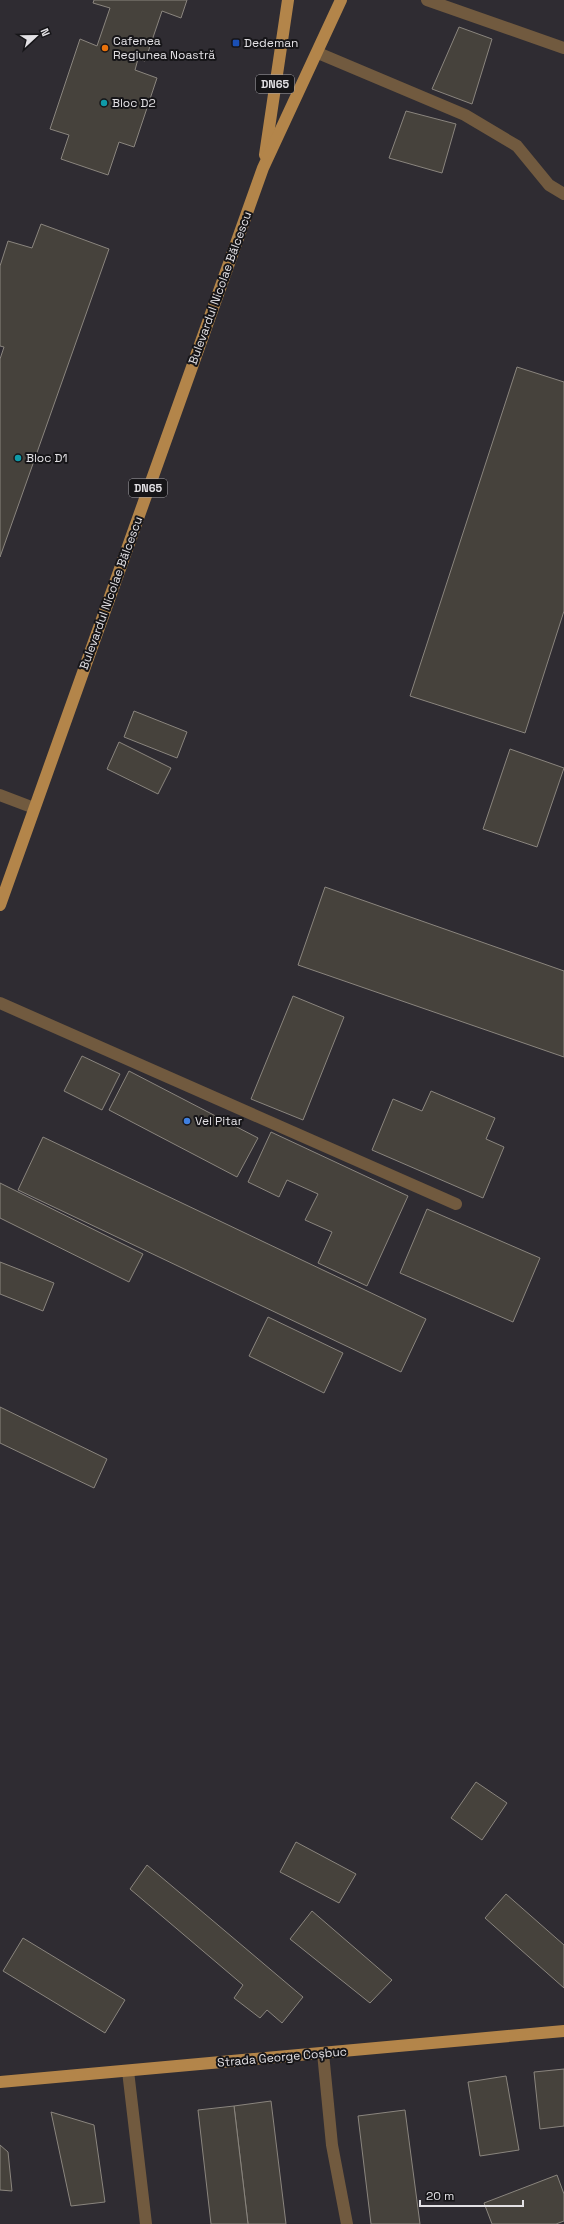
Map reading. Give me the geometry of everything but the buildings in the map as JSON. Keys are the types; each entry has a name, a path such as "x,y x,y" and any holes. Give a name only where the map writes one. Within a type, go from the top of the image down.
{"main road":[{"name":"Bulevardul Nicolae Bălcescu","path":"263,168 288,0"},
{"name":"Bulevardul Nicolae Bălcescu","path":"0,905 263,168 318,53 341,0"},
{"name":"Strada George Coșbuc","path":"0,2082 564,2031"}],"street":[{"path":"426,0 564,48"},
{"path":"318,53 466,115 517,146 549,184 564,194"},
{"path":"0,795 34,808"},
{"path":"0,1003 456,1204"},
{"path":"323,2052 332,2144 348,2224"},
{"path":"128,2071 146,2224"}],"place":[{"name":"Dedeman","path":"236,43"},
{"name":"Cafenea Regiunea Noastră","path":"105,48"},
{"name":"Bloc D2","path":"104,103"},
{"name":"Bloc D1","path":"18,458"},
{"name":"Vel Pitar","path":"187,1121"}]}
